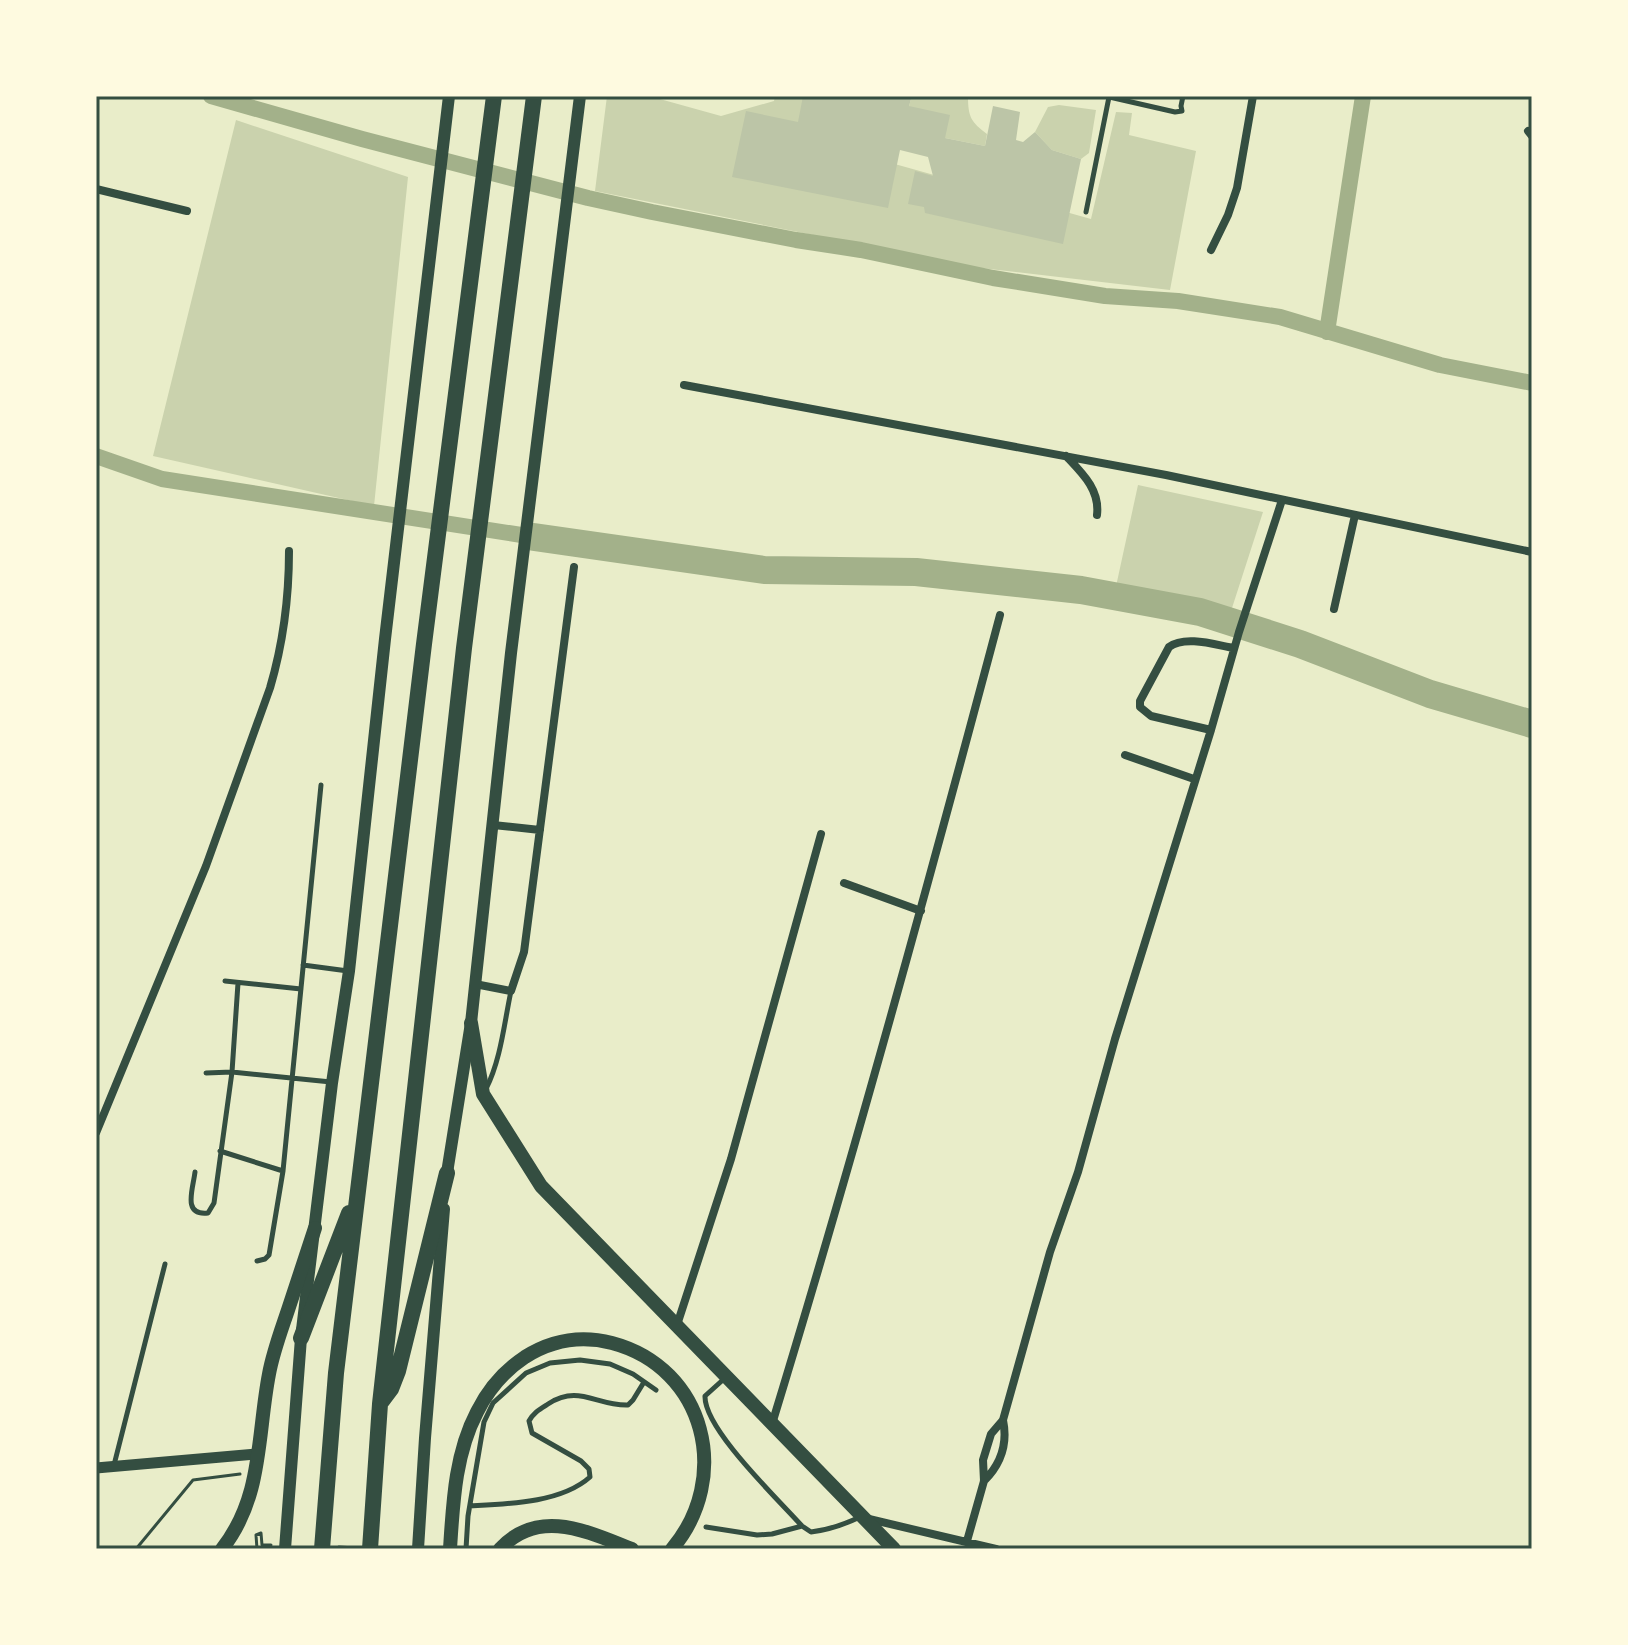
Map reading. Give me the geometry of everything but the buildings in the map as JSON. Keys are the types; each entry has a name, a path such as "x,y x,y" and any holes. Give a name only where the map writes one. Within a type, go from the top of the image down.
{"highway":[{"path":"322,1549 336,1373 494,96"},
{"path":"370,1549 380,1404 464,648 534,96"},
{"path":"380,1404 391,1389 398,1371 447,1173"},
{"path":"301,1338 358,1189"}],"main road":[{"path":"285,1549 301,1338 349,971 449,96"},
{"path":"418,1549 447,1173 471,1023 511,653 580,96"},
{"path":"471,1023 483,1094 541,1186 894,1549"},
{"path":"222,1549 237,1530 246,1511 256,1473 274,1352 315,1228"},
{"path":"450,1549 456,1479 476,1413 487,1393 504,1374 536,1351 554,1343 587,1338 629,1349 656,1364 681,1390 698,1421 704,1450 702,1486 690,1522 672,1549"},
{"path":"500,1549 526,1530 548,1526 575,1528 632,1549"}],"street":[{"path":"1211,250 1237,188 1253,96"},
{"path":"96,189 187,211"},
{"path":"684,385 1066,455 1532,552"},
{"path":"1066,455 1095,493 1097,515"},
{"path":"967,1541 984,1481 983,1460 991,1434 1003,1420 1050,1252 1078,1172 1115,1039 1282,500"},
{"path":"1334,609 1355,515"},
{"path":"96,1133 206,866 270,688 286,609 289,551"},
{"path":"475,984 511,991 524,952 574,567"},
{"path":"772,1425 813,1293 921,911 1000,615"},
{"path":"1211,730 1151,716 1140,707 1140,701 1174,643 1195,642 1234,648"},
{"path":"1125,755 1194,779"},
{"path":"493,825 540,830"},
{"path":"676,1326 731,1159 821,834"},
{"path":"844,883 921,911"},
{"path":"984,1481 998,1465 1002,1453 1006,1434 1003,1420"},
{"path":"96,1468 257,1454"},
{"path":"861,1517 996,1549"}],"lane":[{"path":"1086,212 1107,96 1175,112 1182,111 1183,96"},
{"path":"257,1261 269,1255 283,1171 321,785"},
{"path":"303,965 349,971"},
{"path":"225,981 301,989"},
{"path":"195,1172 191,1206 195,1211 208,1213 214,1203 232,1072 238,983"},
{"path":"483,1094 500,1047 511,991"},
{"path":"206,1073 232,1072 332,1083"},
{"path":"220,1151 283,1171"},
{"path":"114,1467 165,1264"},
{"path":"466,1549 484,1422 493,1403 526,1373 550,1363 580,1360 610,1364 656,1390"},
{"path":"726,1377 705,1396 709,1415 731,1447 802,1526 811,1532 824,1531 861,1517"},
{"path":"470,1506 545,1497 582,1484 590,1477 589,1469 581,1461 532,1433 529,1421 533,1413 560,1396 571,1395 628,1405 644,1382"},
{"path":"706,1527 757,1535 802,1526"}],"path":[{"path":"136,1549 193,1480 248,1473"},
{"path":"257,1549 256,1535 261,1533 262,1545"}],"green space":[{"path":"607,96 649,96 721,116 774,101 775,96 817,96 809,140 1091,219 1116,112 1132,113 1129,135 1196,151 1170,290 972,267 595,191"},
{"path":"912,96 968,96 972,118 987,134 985,146 945,138 909,106"},
{"path":"1059,105 1096,110 1089,153 1081,159 1052,150 1035,132 1048,107"},
{"path":"236,120 408,177 374,506 153,456"},
{"path":"1138,485 1263,512 1232,608 1159,594 1115,591"}],"waterway":[{"path":"211,96 362,139 652,212 861,250 993,278 1105,296 1178,301 1280,317 1440,365 1532,383"},
{"path":"1327,332 1363,96"},
{"path":"96,456 162,479 534,537"},
{"path":"534,537 764,570 916,572 1081,590 1200,612 1300,644 1430,694 1532,724"}]}
